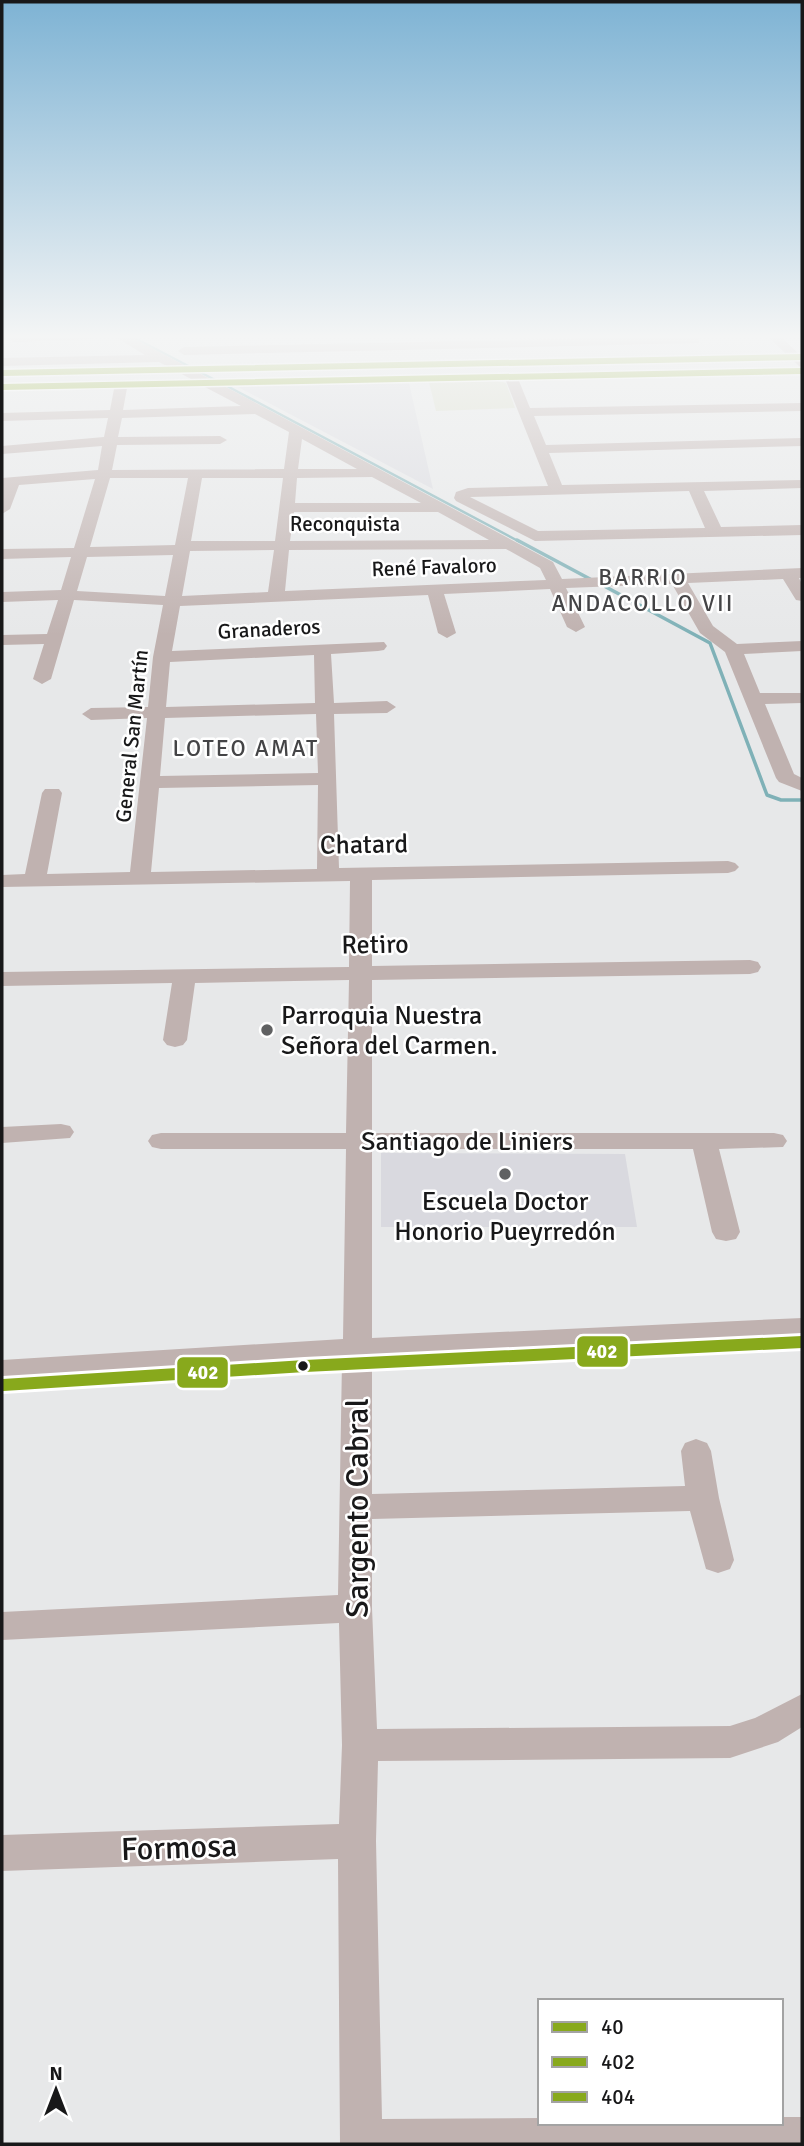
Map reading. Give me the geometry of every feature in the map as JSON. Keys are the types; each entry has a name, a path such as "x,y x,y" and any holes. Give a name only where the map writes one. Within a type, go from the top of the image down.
{"street":[{"path":"42,679 104,474 112,435"},
{"path":"276,597 295,435"},
{"path":"307,435 547,565 576,627"},
{"path":"534,435 556,490"},
{"path":"2,450 111,441 220,440"},
{"path":"540,449 802,442"},
{"name":"General San Martín","path":"140,877 162,657 196,473"},
{"path":"2,509 7,481 104,474 376,473"},
{"path":"802,484 468,492 460,498 535,536 802,530"},
{"path":"695,487 715,532"},
{"path":"287,507 439,508"},
{"name":"Reconquista","path":"2,554 282,545 508,544"},
{"path":"795,573 802,596"},
{"name":"René Favaloro","path":"2,597 68,595 173,601 795,573"},
{"path":"678,579 706,629 733,649 786,778 802,785"},
{"path":"435,590 447,633"},
{"path":"2,640 54,639"},
{"name":"Granaderos","path":"162,657 378,646"},
{"path":"733,649 802,646"},
{"path":"322,649 328,779 328,873"},
{"path":"754,699 802,698"},
{"path":"91,714 387,707"},
{"path":"150,782 328,779"},
{"path":"35,879 52,793"},
{"name":"Chatard","path":"2,881 728,867"},
{"name":"Sargento Cabral","path":"361,872 355,1608 359,1745 357,1841 361,2142"},
{"name":"Retiro","path":"2,979 750,967"},
{"path":"175,1040 185,975"},
{"path":"2,1135 61,1132"},
{"name":"Santiago de Liniers","path":"161,1141 774,1141"},
{"path":"704,1141 726,1232"},
{"path":"2,1371 359,1349 802,1328"},
{"path":"696,1451 703,1498 718,1560"},
{"path":"356,1507 703,1498"},
{"path":"2,1626 355,1608"},
{"path":"359,1745 730,1742 765,1731 802,1709"},
{"name":"Formosa","path":"2,1853 357,1841"},
{"path":"361,2142 802,2138"}],"shaded area":[{"path":"330,435 421,435 433,489"},
{"name":"Escuela Doctor Honorio Pueyrredón","path":"381,1153 625,1154 637,1227 381,1227"}],"waterway":[{"path":"319,435 520,542"},
{"path":"517,540 590,579"},
{"path":"606,587 710,643 767,795 781,800 802,800"}],"transit line":[{"name":"402","path":"3,1385 305,1366 802,1342"}],"place":[{"name":"Parroquia Nuestra Señora del Carmen.","path":"267,1030"},
{"name":"Escuela Doctor Honorio Pueyrredón","path":"505,1174"}],"district":[{"name":"BARRIO ANDACOLLO VII","path":"643,590"},
{"name":"LOTEO AMAT","path":"246,748"}]}
